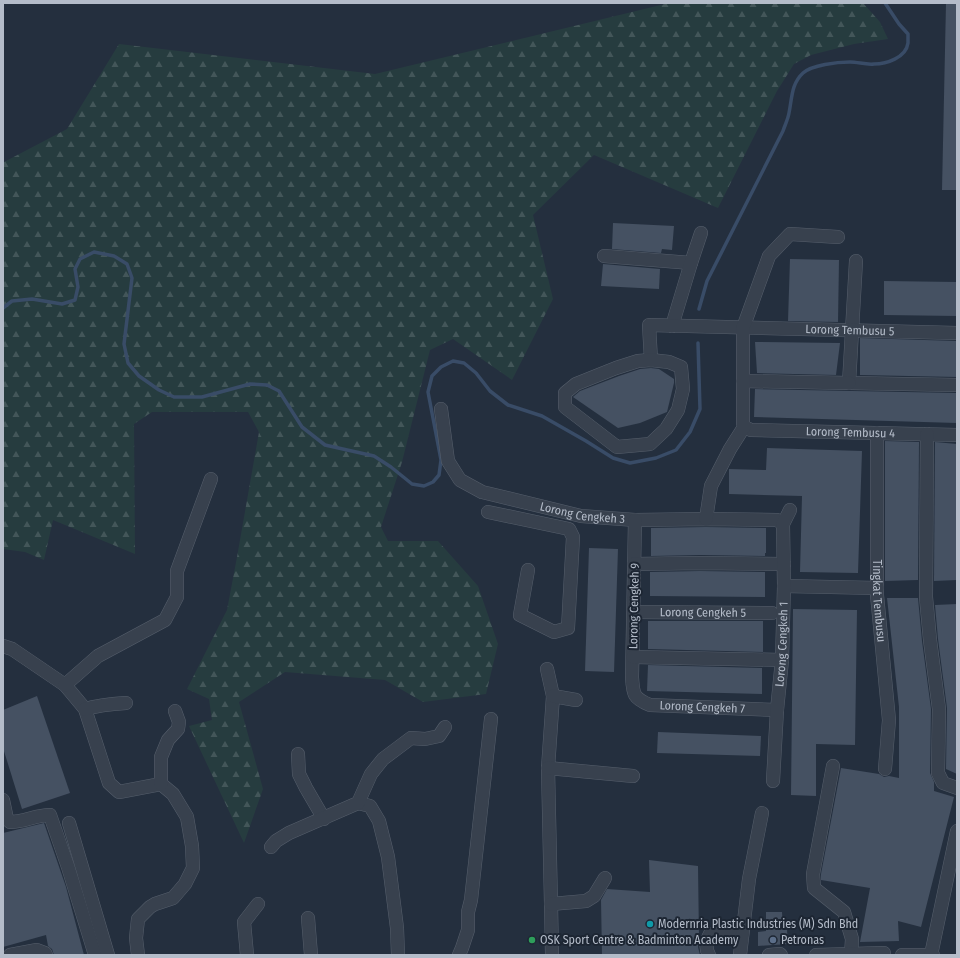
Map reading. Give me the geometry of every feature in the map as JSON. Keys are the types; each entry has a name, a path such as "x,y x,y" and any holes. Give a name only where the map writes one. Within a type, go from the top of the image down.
{"street":[{"path":"672,326 701,233"},
{"path":"706,519 711,486 730,449 744,427 743,328 769,256 790,234 838,237"},
{"path":"604,256 691,263"},
{"path":"849,383 856,261"},
{"name":"Lorong Tembusu 5","path":"651,360 649,325 957,333"},
{"path":"651,360 669,362 680,367 683,389 678,410 666,429 650,444 617,447 564,407 564,394 576,384 616,368 651,360"},
{"path":"743,380 957,385"},
{"name":"Lorong Cengkeh 3","path":"441,409 448,461 460,480 482,492 581,516 635,520 777,520 783,524"},
{"name":"Lorong Tembusu 4","path":"744,427 751,430 957,435"},
{"name":"Tingkat Tembusu","path":"877,433 877,588 889,720 885,769"},
{"path":"927,434 926,597 939,709 938,773 943,783 957,788"},
{"path":"65,685 98,656 165,620 177,597 177,571 211,479"},
{"path":"535,523 539,506"},
{"name":"Lorong Cengkeh 1","path":"773,781 777,710 782,660 784,586 783,524 790,510"},
{"path":"488,512 569,529 574,537 568,628 554,632 520,615 528,570"},
{"name":"Lorong Cengkeh 9","path":"633,692 635,520"},
{"path":"634,564 784,564"},
{"path":"784,586 877,588"},
{"name":"Lorong Cengkeh 5","path":"634,612 772,612"},
{"path":"3,646 12,649 65,685 85,709 109,783 119,792 161,784"},
{"path":"633,657 782,660"},
{"path":"548,669 553,696 548,768 552,955"},
{"name":"Lorong Cengkeh 7","path":"633,692 638,699 650,705 777,710"},
{"path":"553,696 576,700"},
{"path":"85,709 94,706 126,703"},
{"path":"161,784 161,757 168,740 178,729 179,722 175,711"},
{"path":"459,955 468,930 468,912 471,900 491,719"},
{"path":"358,803 371,774 383,759 411,738 425,740 439,736 445,727"},
{"path":"298,754 300,774 306,788 324,818"},
{"path":"833,766 813,874 814,888 844,912 852,939 851,954"},
{"path":"548,768 633,776"},
{"path":"138,955 136,938 138,919 155,904 173,898 186,884 192,868 192,846 187,818 173,794 161,784"},
{"path":"3,800 7,819 10,822 16,822 43,815 50,815 68,867 95,955"},
{"path":"271,847 276,841 289,833 358,803 370,806 380,821 388,857 397,928 398,955"},
{"path":"740,955 749,879 762,813"},
{"path":"69,823 108,955"},
{"path":"902,955 932,955 957,831"},
{"path":"552,904 586,901 594,896 605,878"},
{"path":"247,955 244,922 258,904"},
{"path":"308,918 312,955"},
{"path":"709,955 707,952 706,941 710,934 728,933 742,935"},
{"path":"10,955 37,950 45,953 46,955"},
{"path":"816,955 884,953"},
{"path":"769,955 781,955"}],"green space":[{"path":"669,3 863,3 880,22 888,39 854,44 811,55 794,64 777,91 718,208 594,155 533,215 553,299 512,380 453,339 430,350 402,462 381,527 388,541 438,541 478,586 498,644 486,694 423,702 385,680 285,672 239,702 263,789 244,843 189,726 212,720 209,699 187,689 227,610 259,432 248,412 152,412 134,424 135,554 53,520 44,560 25,552 3,549 3,160 4,162 67,129 119,44 375,74"}],"building":[{"path":"946,3 957,3 957,190 942,190"},
{"path":"613,223 674,226 672,250 662,249 661,253 612,249"},
{"path":"790,259 839,260 838,322 788,321"},
{"path":"603,264 660,269 659,289 601,286"},
{"path":"884,281 957,282 957,316 884,315"},
{"path":"860,338 957,341 957,377 860,375"},
{"path":"755,342 840,343 836,375 757,373"},
{"path":"640,369 659,369 674,379 674,383 667,412 640,423 618,428 573,397 580,391 619,376"},
{"path":"755,389 957,393 957,423 754,417"},
{"path":"885,441 919,442 918,580 885,581"},
{"path":"935,442 957,444 957,580 934,581"},
{"path":"767,448 862,451 858,573 800,572 802,496 729,494 729,469 766,470"},
{"path":"651,528 766,528 765,556 651,556"},
{"path":"589,548 618,549 614,672 585,671"},
{"path":"650,572 765,572 765,597 650,596"},
{"path":"887,598 918,598 931,709 930,773 934,782 934,791 954,797 921,927 898,921 899,941 860,942 870,888 821,880 821,874 841,768 879,774 884,777 889,776 899,778 899,707"},
{"path":"957,604 957,774 946,769 947,708 935,605"},
{"path":"793,609 857,610 855,745 816,744 816,796 791,795"},
{"path":"648,621 763,621 763,652 648,649"},
{"path":"648,665 762,668 762,694 647,691"},
{"path":"37,696 70,793 22,809 3,748 3,710"},
{"path":"658,732 761,736 760,756 657,753"},
{"path":"44,823 66,887 84,955 54,955 52,949 48,946 46,935 3,947 3,833"},
{"name":"Modernria Plastic Industries (M) Sdn Bhd","path":"649,860 698,866 698,947 700,955 602,955 601,900 607,889 650,892"},
{"path":"766,912 782,912 783,930 787,930 788,944 758,946 758,932 766,931"}],"waterway":[{"path":"699,309 707,281 783,131 789,115 794,87 799,77 807,70 825,64 845,62 879,64 895,59 904,53 908,43 908,34 899,24 885,3"},
{"path":"3,308 12,301 32,299 62,304 75,300 78,287 75,269 80,259 94,252 114,256 127,264 132,278 124,344 128,363 139,376 159,390 174,397 202,397 250,384 267,385 279,391 302,427 325,445 374,456 391,467 412,484 424,486 433,482 439,475 441,460 428,392 432,376 441,367 453,361 464,363 476,373 490,391 508,405 542,416 613,458 630,463 656,458 676,450 690,432 700,409 698,343"}],"place":[{"name":"Modernria Plastic Industries (M) Sdn Bhd","path":"650,924"},
{"name":"OSK Sport Centre & Badminton Academy","path":"532,940"},
{"name":"Petronas","path":"773,940"}]}
